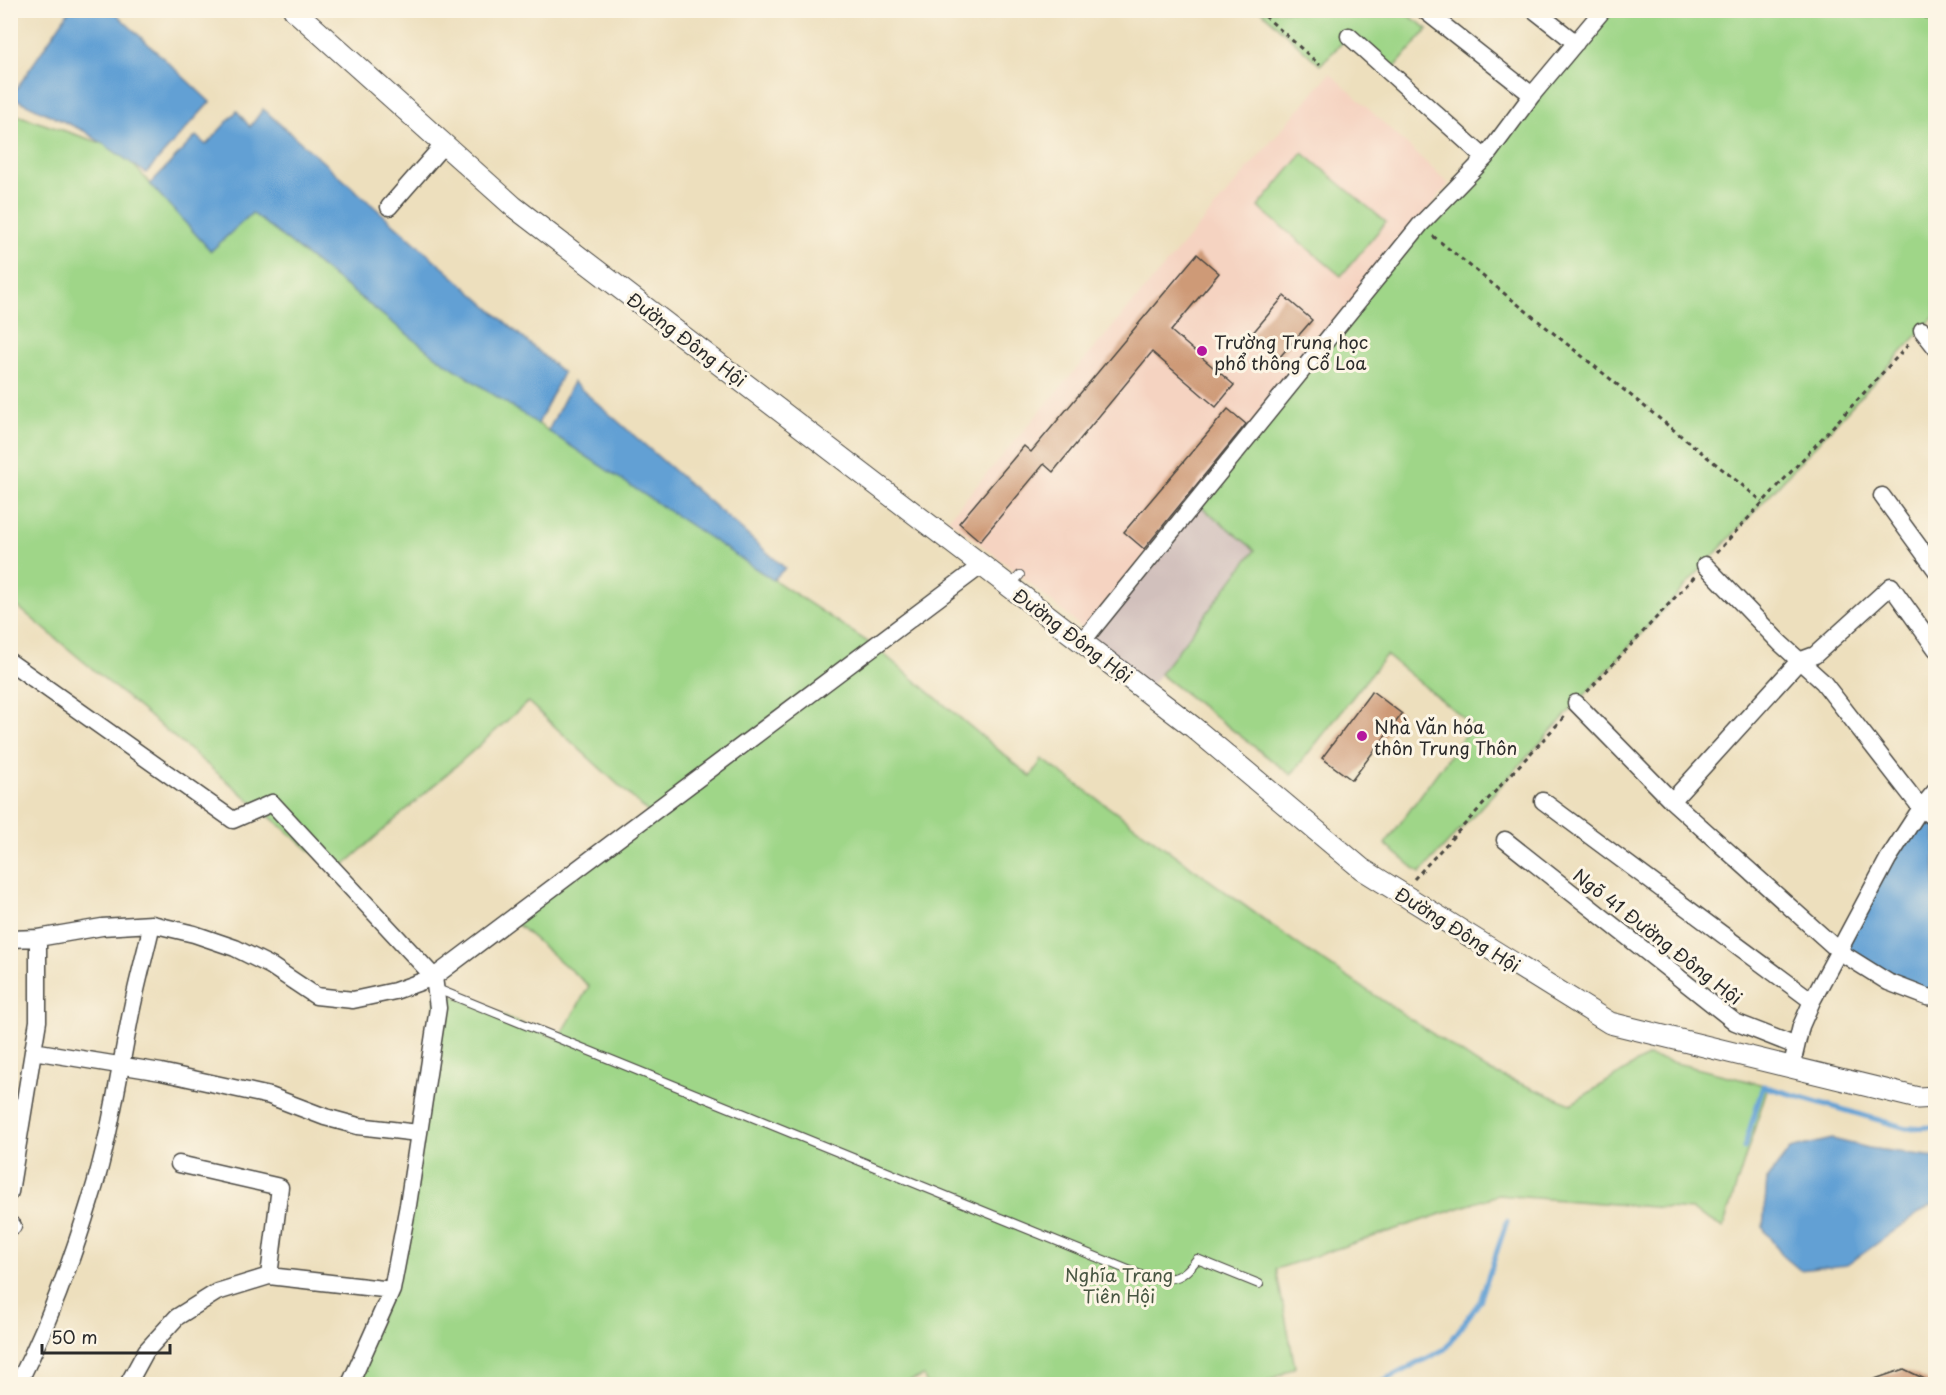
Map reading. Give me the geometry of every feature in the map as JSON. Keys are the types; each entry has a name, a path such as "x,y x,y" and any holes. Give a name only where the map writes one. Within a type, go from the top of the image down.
{"street":[{"name":"Đường Đông Hội","path":"294,10 514,207 982,565 1015,581 1082,642 1193,727 1362,869 1610,1023 1740,1056 1794,1056 1918,1098 1935,1097"},
{"path":"1424,10 1532,95"},
{"path":"1534,10 1576,43"},
{"path":"1082,642 1420,225 1485,158 1532,95 1603,10"},
{"path":"1349,36 1485,158"},
{"path":"389,207 444,144"},
{"path":"1922,330 1935,348"},
{"path":"1882,496 1935,570"},
{"path":"10,939 38,938 102,927 152,924 194,934 235,948 271,966 316,996 353,1000 435,983 982,565"},
{"path":"1705,565 1780,644 1823,682 1921,808 1935,820"},
{"path":"1672,801 1799,661 1815,655 1891,586 1935,650"},
{"path":"10,662 233,820 272,803 435,983 438,1008 408,1205 392,1290 350,1384"},
{"path":"1576,704 1672,801 1840,952 1888,981 1935,998"},
{"path":"1794,1056 1801,1026 1812,1001 1888,859 1935,790"},
{"path":"1543,801 1812,1001"},
{"name":"Ngõ 41 Đường Đông Hội","path":"1505,840 1735,1022 1794,1056"},
{"path":"18,1384 60,1287 91,1200 113,1111 152,924"},
{"path":"10,1192 38,1021 38,938"},
{"path":"33,1051 121,1064 270,1096 325,1117 358,1126 418,1133"},
{"path":"179,1164 280,1187 269,1275"},
{"path":"128,1384 146,1351 177,1317 217,1292 269,1275 392,1290"}],"lane":[{"path":"435,983 1148,1278 1170,1278 1186,1274 1197,1259 1259,1284"}],"path":[{"path":"1258,10 1320,65"},
{"path":"1916,10 1935,25"},
{"path":"1420,225 1763,502"},
{"path":"1401,894 1922,330"}],"shaded area":[{"name":"Trường Trung học phổ thông Cổ Loa","path":"1330,73 1449,184 1084,630 1020,575 948,519"},
{"path":"1195,502 1255,549 1147,691 1082,642"}],"green space":[{"path":"1916,10 1935,25 1935,316 1420,873 1385,844 1472,725 1386,655 1291,775 1160,674 1255,550 1195,502 1600,11"},
{"path":"1261,11 1402,11 1428,29 1390,73 1349,36 1320,65"},
{"name":"Nghĩa Trang Tiên Hội","path":"11,113 119,149 211,251 252,213 434,355 874,646 1031,777 1042,759 1299,945 1487,1070 1571,1104 1648,1056 1768,1086 1723,1228 1692,1210 1498,1195 1276,1269 1295,1367 1264,1384 926,1384 924,1376 899,1384 350,1384 392,1290 437,989 559,1039 589,986 511,919 650,814 528,702 336,872 11,601"},
{"path":"1303,153 1386,222 1341,276 1258,207"}],"water":[{"path":"112,10 210,102 146,173 84,131 11,97 69,11"},
{"path":"263,109 563,373 538,424 434,355 252,213 211,251 150,184 196,136 206,145 237,111 250,127"},
{"path":"573,382 785,568 773,580 548,431"},
{"path":"1921,808 1935,820 1935,998 1840,952"},
{"path":"1832,1139 1869,1148 1935,1157 1935,1205 1929,1206 1847,1265 1800,1270 1782,1255 1763,1228 1767,1179 1790,1149"}],"building":[{"path":"1197,254 1219,273 1171,331 1234,385 1216,407 1152,352 1053,472 1044,464 980,541 959,523 1024,446 1031,452"},
{"path":"1284,296 1312,320 1278,359 1251,335"},
{"path":"1228,409 1246,424 1144,549 1124,532"},
{"name":"Nhà Văn hóa thôn Trung Thôn","path":"1372,691 1402,714 1352,780 1322,758"},
{"path":"1904,1369 1935,1384 1867,1384 1866,1382"}],"waterway":[{"path":"1744,1148 1763,1086 1906,1128 1936,1127"},
{"path":"1377,1384 1445,1349 1480,1301 1507,1221"}],"place":[{"name":"Trường Trung học phổ thông Cổ Loa","path":"1202,351"},
{"name":"Nhà Văn hóa thôn Trung Thôn","path":"1362,736"}]}
